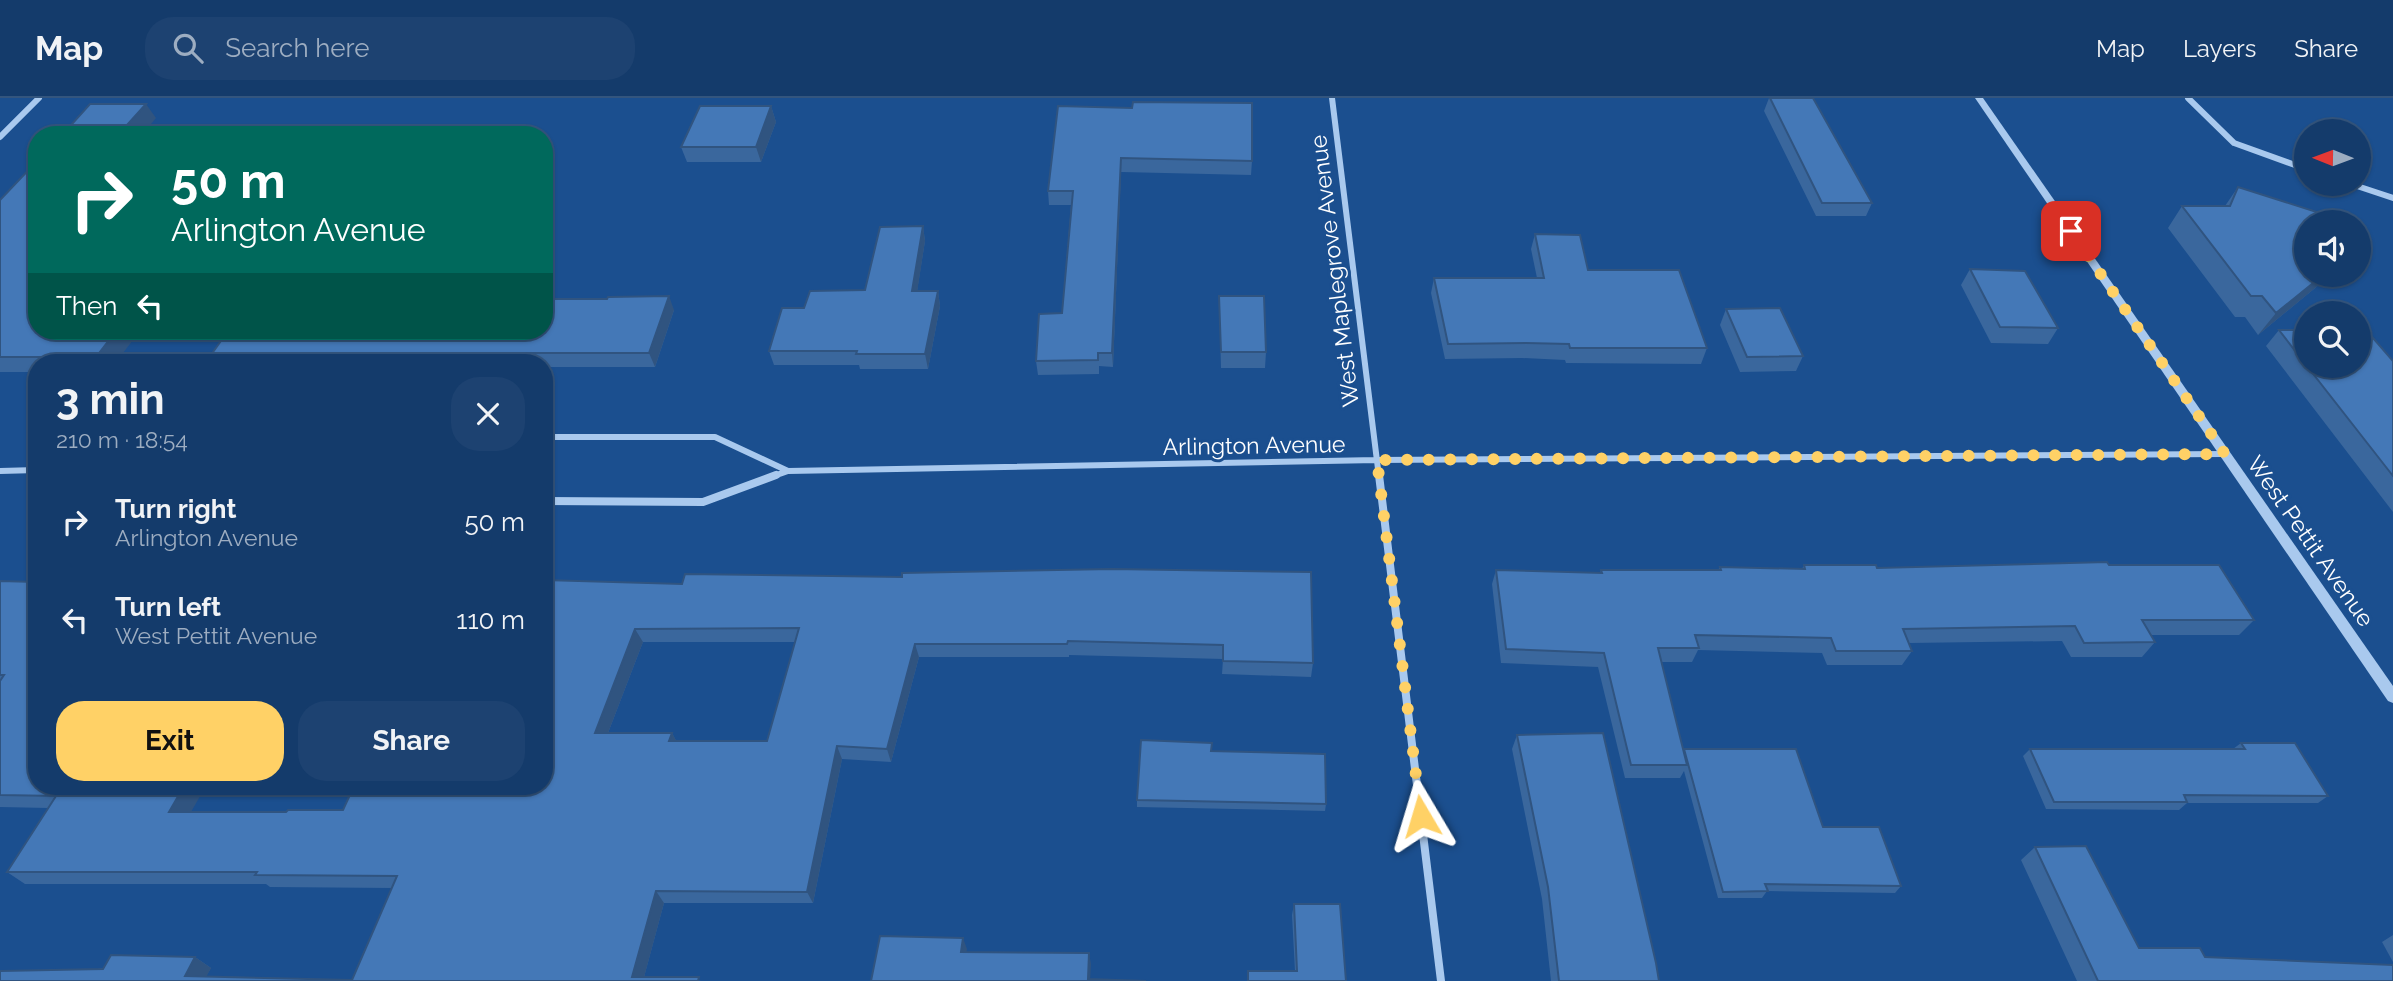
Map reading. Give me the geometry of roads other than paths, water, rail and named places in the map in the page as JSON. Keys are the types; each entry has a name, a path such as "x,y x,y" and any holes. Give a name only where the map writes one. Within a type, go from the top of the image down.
{"street":[{"path":"0,137 39,98"},
{"name":"West Maplegrove Avenue","path":"1332,98 1441,981"},
{"name":"West Pettit Avenue","path":"1979,98 2393,697"},
{"path":"2188,98 2234,143 2294,165"},
{"path":"2371,191 2393,198"},
{"name":"Arlington Avenue","path":"553,437 715,437 788,471"},
{"name":"Arlington Avenue","path":"553,501 703,502 788,471 1377,460 2225,454"},
{"path":"0,471 28,470"}]}
